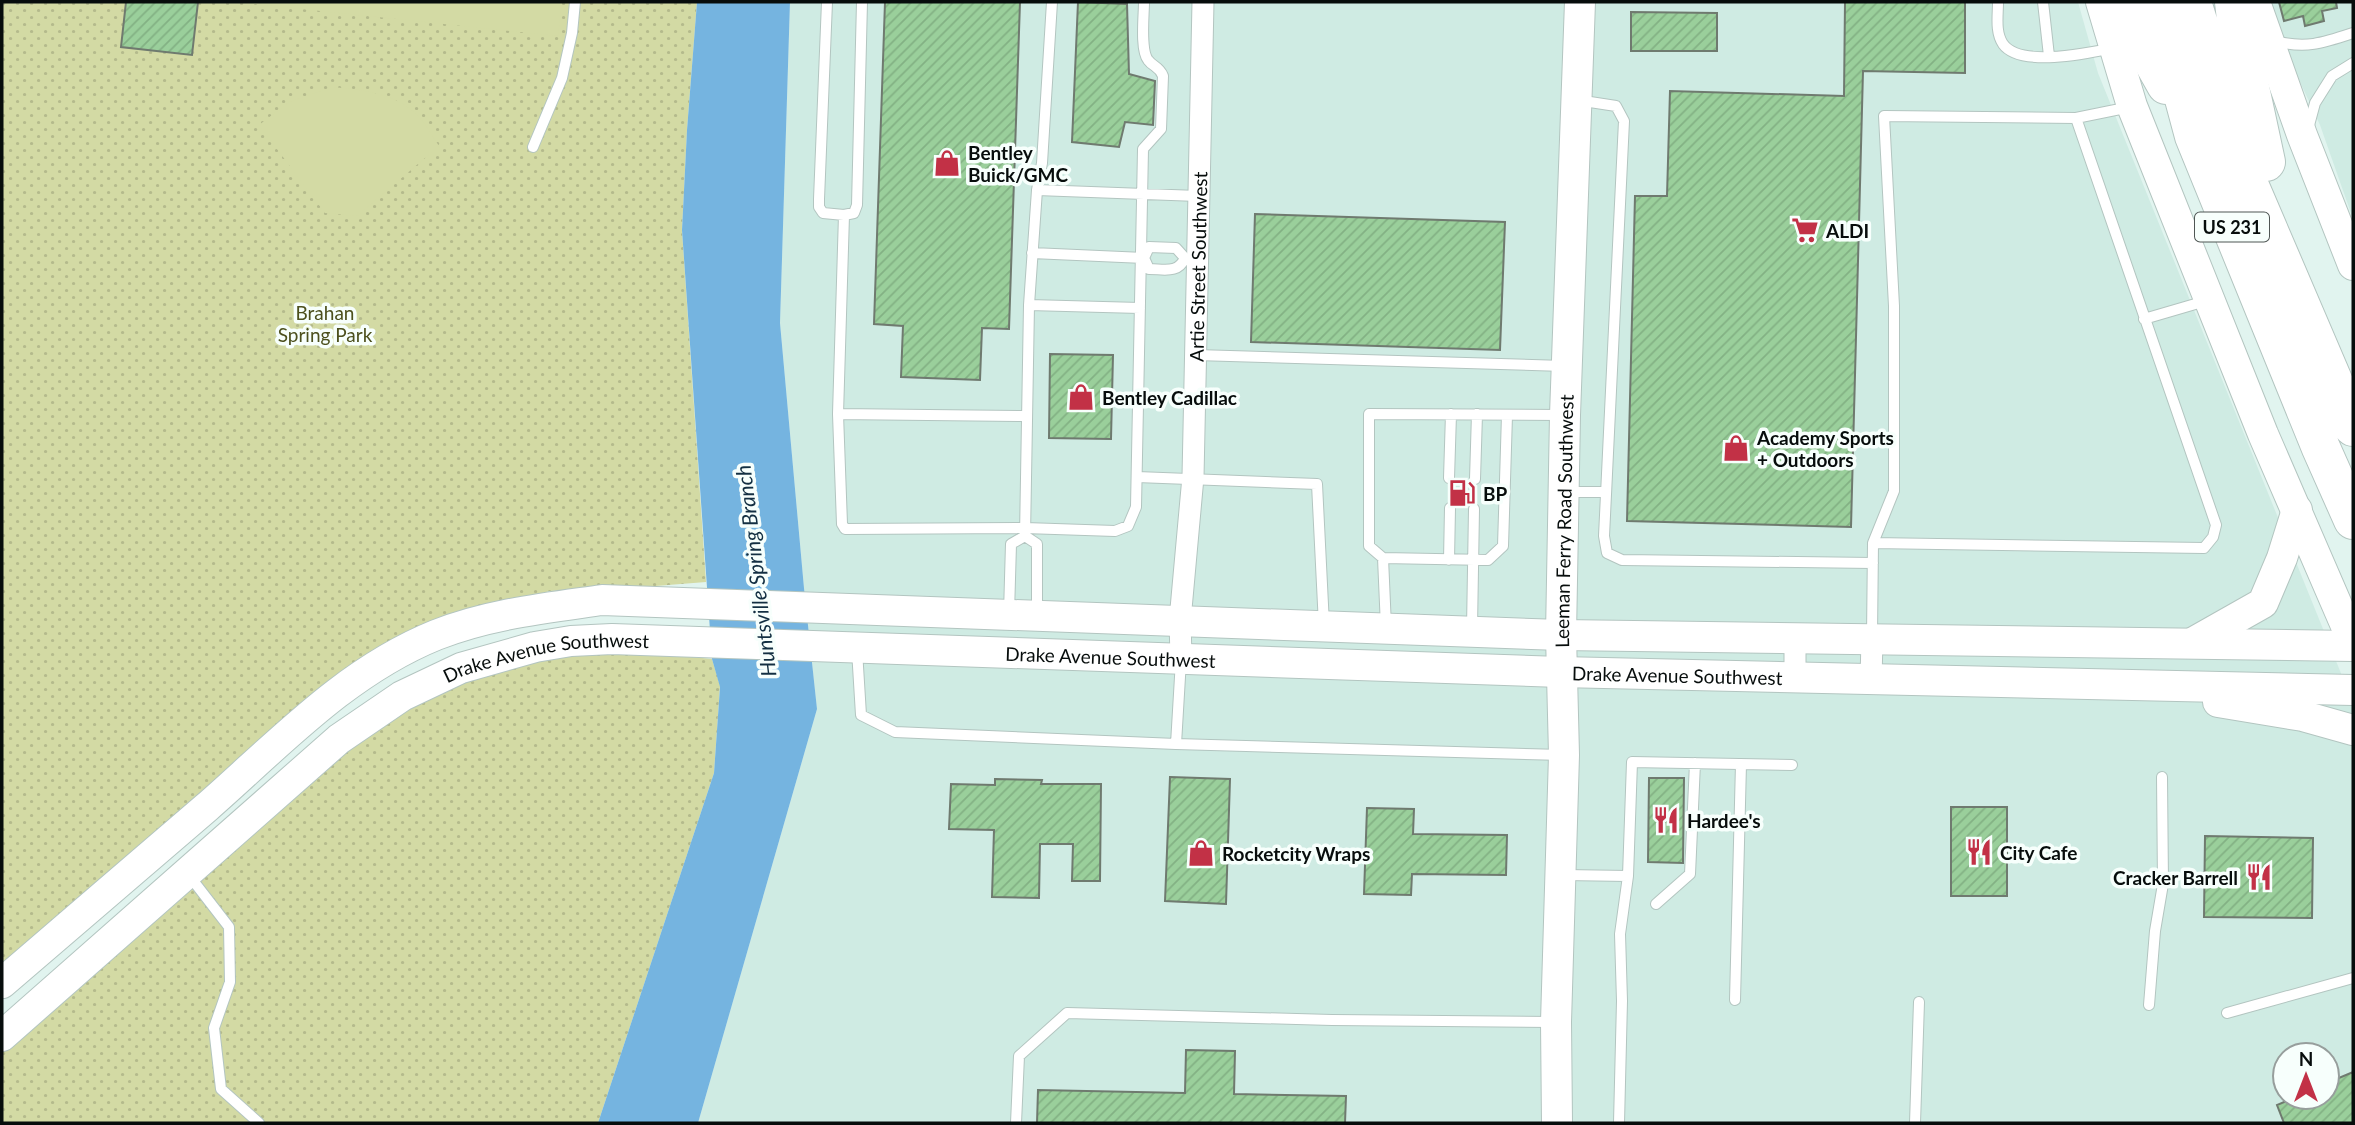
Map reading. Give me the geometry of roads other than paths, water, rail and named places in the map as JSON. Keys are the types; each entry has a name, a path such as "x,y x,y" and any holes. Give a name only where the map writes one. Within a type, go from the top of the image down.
{"highway":[{"path":"2119,2 2194,136"},
{"name":"US 231","path":"2158,2 2194,136 2353,520"},
{"name":"US 231","path":"2192,2 2248,182 2353,427"},
{"path":"2234,2 2250,93 2281,221 2353,427"}],"street":[{"name":"Artie Street Southwest","path":"1181,658 1180,620 1193,477 1196,355 1191,258 1198,196 1203,2"},
{"name":"Leeman Ferry Road Southwest","path":"1557,1123 1556,1022 1564,755 1560,635 1580,2"},
{"path":"2101,2 2132,106 2263,434 2321,564 2353,644"},
{"path":"2255,2 2353,265"},
{"path":"2191,644 2263,603 2282,558 2297,510"},
{"path":"2321,564 2353,585"},
{"name":"Drake Avenue Southwest","path":"2,983 339,690 436,635 504,614 602,600 1560,635 2353,644"},
{"path":"1796,639 1796,678"},
{"path":"1871,680 1872,639"},
{"name":"Drake Avenue Southwest","path":"2,1036 340,738 401,696 461,668 535,647 571,641 706,640 1560,672 2353,690"},
{"path":"2118,684 2303,716 2353,730"}],"lane":[{"path":"533,147 562,78 572,33 575,2"},
{"path":"827,2 819,207 823,213 829,215 854,213 857,205 862,2"},
{"path":"1023,614 1037,544 1025,532 1029,305 1037,190 1042,163 1052,2"},
{"path":"844,215 838,414 842,524 845,529 1025,532 1123,529 1133,519 1136,506 1143,149 1161,129 1163,76 1160,69 1149,62 1144,50 1144,2"},
{"path":"1998,2 1998,32 2004,46 2015,53 2028,56 2076,55 2114,48"},
{"path":"2043,2 2049,56"},
{"path":"2267,39 2292,46 2314,46 2353,33"},
{"path":"2305,141 2315,103 2332,76 2353,63"},
{"path":"1577,100 1616,106 1624,121 1604,536 1607,554 1622,560 1873,563"},
{"path":"1872,639 1873,543 1894,491 1894,306 1884,116 2076,118 2132,106"},
{"path":"1873,543 2204,548 2213,537 2216,524 2076,118"},
{"path":"1037,190 1198,196"},
{"path":"1149,247 1176,248 1191,258 1175,270 1149,269 1142,258 1149,247"},
{"path":"1032,253 1142,258"},
{"path":"2144,319 2209,299"},
{"path":"1029,305 1140,308"},
{"path":"1196,355 1568,366"},
{"path":"838,414 1027,416"},
{"path":"1507,415 1503,546 1488,560 1383,558 1369,546 1369,414 1565,415"},
{"path":"1449,478 1451,414"},
{"path":"1475,479 1476,414"},
{"path":"1137,477 1193,477 1317,484 1324,625"},
{"path":"1565,492 1606,492"},
{"path":"1449,560 1450,508"},
{"path":"1472,631 1474,509"},
{"path":"1023,614 1011,544 1025,532"},
{"path":"1383,558 1385,627"},
{"path":"857,647 861,715 895,732 1177,744 1564,755"},
{"path":"1177,744 1181,658"},
{"path":"1619,1123 1622,1000 1620,934 1628,876 1632,762 1792,765"},
{"path":"1656,904 1690,874 1695,763"},
{"path":"1735,1000 1741,764"},
{"path":"2149,1005 2155,931 2163,884 2162,777"},
{"path":"186,872 229,927 230,982 214,1028 220,1089 259,1123"},
{"path":"1561,875 1628,876"},
{"path":"2227,1013 2353,978"},
{"path":"1915,1123 1919,1002"},
{"path":"1016,1123 1019,1056 1067,1013 1332,1020 1556,1022"}],"water":[{"name":"Huntsville Spring Branch","path":"697,2 790,2 780,323 817,709 698,1123 598,1123 714,773 720,687 712,659 682,230"}],"place":[{"name":"Bentley Buick/GMC","path":"947,163"},
{"name":"ALDI","path":"1805,230"},
{"name":"Bentley Cadillac","path":"1081,397"},
{"name":"Academy Sports + Outdoors","path":"1736,448"},
{"name":"BP","path":"1462,493"},
{"name":"Hardee's","path":"1666,820"},
{"name":"City Cafe","path":"1979,852"},
{"name":"Rocketcity Wraps","path":"1201,853"},
{"name":"Cracker Barrell","path":"2259,877"}],"park label":[{"name":"Brahan Spring Park","path":"325,323"}]}
